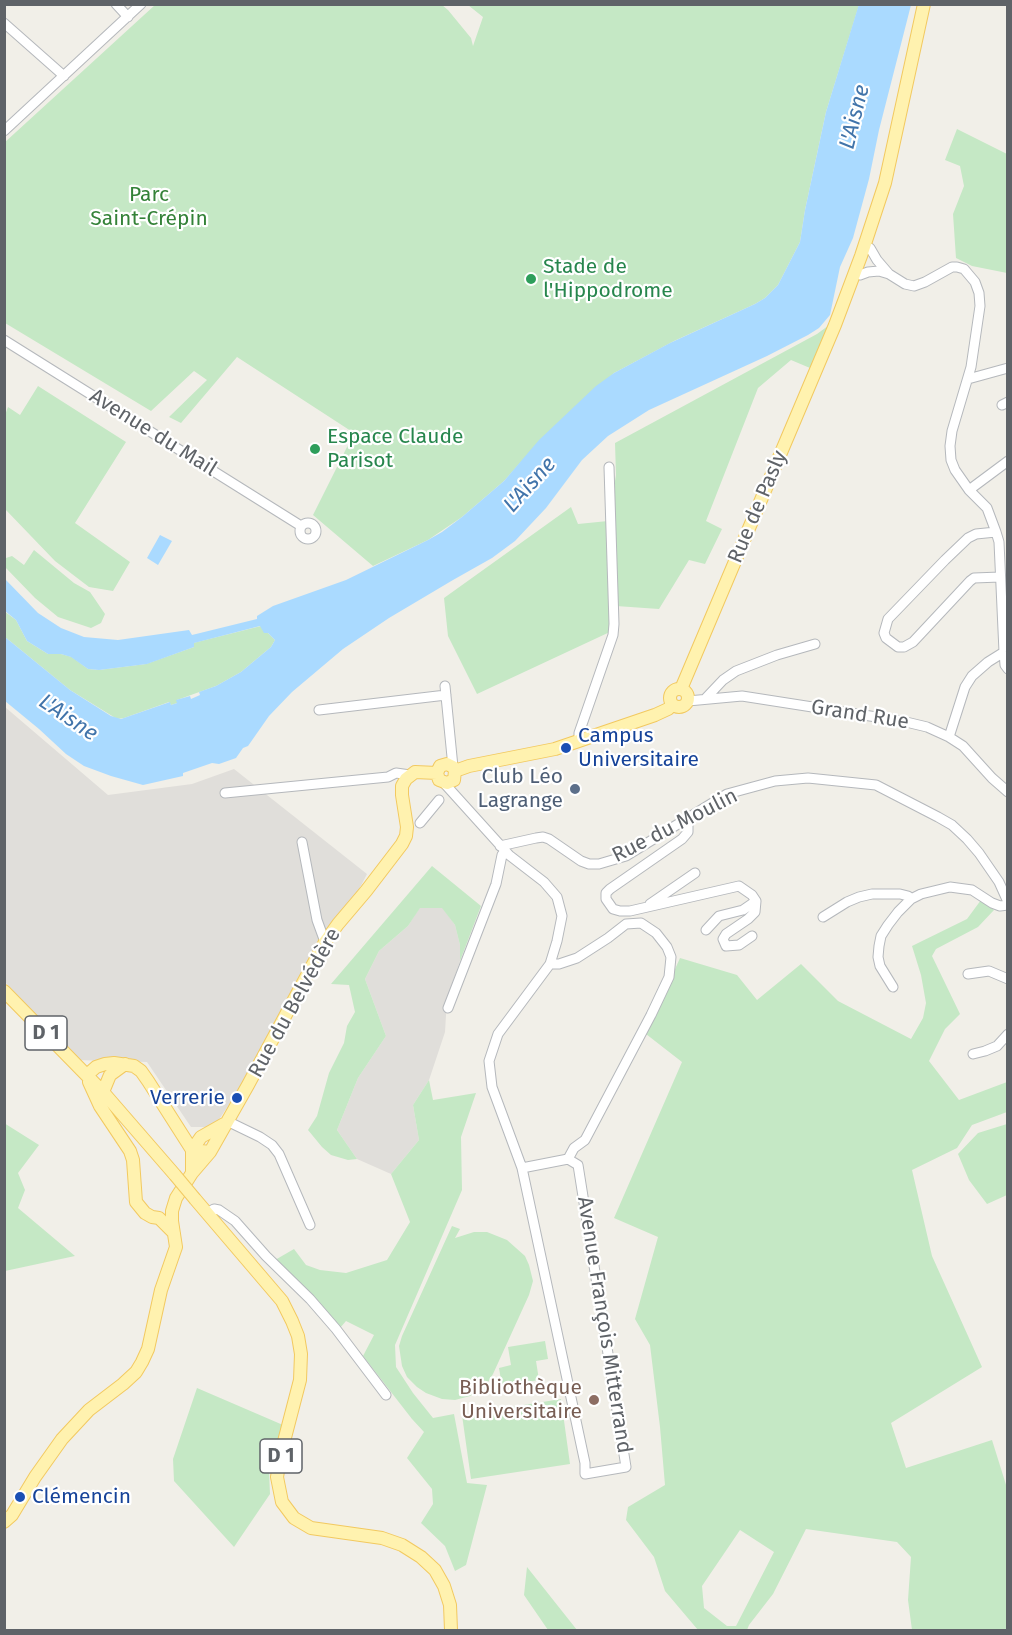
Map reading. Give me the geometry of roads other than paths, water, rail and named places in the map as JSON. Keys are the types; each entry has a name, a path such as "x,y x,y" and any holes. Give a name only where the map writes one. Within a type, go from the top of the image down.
{"main road":[{"name":"Rue de Pasly","path":"835,325 852,295 880,216 885,183 924,4"},
{"name":"Rue de Pasly","path":"681,689 835,325 885,183"},
{"path":"681,689 687,692 688,701 678,708 672,705 670,699 672,693 681,689"},
{"path":"402,786 406,779 415,772 449,775 469,766 555,749 656,715 672,705"},
{"name":"Rue du Belvédère","path":"172,1211 183,1186 210,1152 325,942 402,844 407,827 402,786"},
{"name":"D 1","path":"4,991 103,1092 282,1301 292,1321 300,1346 300,1380 277,1477 282,1502 294,1518 311,1528 382,1538 402,1545 421,1557 438,1575 444,1586 450,1605 451,1630"},
{"path":"5,1523 62,1439 89,1410 136,1372 148,1349 161,1290 176,1246 172,1211 159,1218 152,1217 145,1213 136,1202 133,1160 130,1151 100,1107 87,1075 96,1067 114,1063 134,1066 141,1071 192,1150 192,1173"},
{"path":"103,1092 110,1075 125,1064"},
{"path":"192,1150 201,1137 227,1121"},
{"path":"176,1126 201,1137 210,1152"},
{"path":"192,1150 210,1152"},
{"path":"159,1218 174,1233"}],"street":[{"path":"116,4 128,17"},
{"path":"4,131 141,4"},
{"path":"4,23 64,76"},
{"path":"870,248 889,274"},
{"path":"860,275 879,271 914,286 952,267 957,267 964,269 975,282 980,306 971,367 952,430 951,460 969,490 987,508 999,542 1004,652 1005,665 1008,669"},
{"name":"Avenue du Mail","path":"4,340 301,526"},
{"path":"968,379 1008,369"},
{"path":"969,490 1008,461"},
{"path":"579,741 579,733 614,635 609,467"},
{"path":"996,532 976,534 968,538 945,560 888,619 884,633 886,638 898,647 904,647 913,642 970,581 975,578 1000,577"},
{"path":"705,699 723,680 736,671 777,655 815,644"},
{"path":"949,737 965,687 972,676 1004,652"},
{"path":"319,710 446,691 449,775"},
{"name":"Grand Rue","path":"688,701 742,696 927,727 963,746 1008,792"},
{"path":"225,794 388,777 396,773 410,775"},
{"name":"Avenue François Mitterrand","path":"449,775 452,794 503,848 544,882 557,897 562,916 550,964 498,1034 489,1061 492,1087 522,1168 585,1463 585,1474 626,1467 578,1165 568,1159"},
{"path":"388,777 402,786"},
{"name":"Rue du Moulin","path":"503,848 536,837 543,837 581,861 599,864 626,856 727,794 775,781 808,777 876,785 952,825 968,839 1003,880 1008,904"},
{"path":"420,823 439,800"},
{"path":"688,817 688,832 682,839 610,889 606,893 606,899 614,909 630,911 739,886 747,891 756,902 755,912 726,934 723,939 726,946 739,945 752,936"},
{"path":"302,842 317,920 325,942"},
{"path":"448,1008 496,884 503,848"},
{"path":"645,907 695,873"},
{"path":"893,987 880,966 878,957 881,936 898,912 911,899 939,888 950,887 972,890 1000,906 1008,904"},
{"path":"823,916 847,902 872,894 900,894 911,899"},
{"path":"706,930 719,916 743,909 756,902"},
{"path":"522,1168 568,1159 574,1148 585,1140 669,977 671,957 667,947 656,933 641,923 626,924 577,958 559,964 550,964"},
{"path":"968,974 989,971 1008,979"},
{"path":"973,1054 997,1046 1008,1034"},
{"path":"227,1121 272,1145 279,1154 310,1225"},
{"path":"207,1213 214,1209 219,1210 235,1221 266,1256 310,1299 386,1395"}],"water":[{"name":"L'Aisne","path":"859,4 911,5 853,238 840,267 830,315 819,328 767,356 649,410 608,436 582,460 546,508 515,541 492,558 389,618 343,649 292,692 269,716 248,746 243,748 236,758 219,764 212,763 183,773 183,776 143,785 84,766 66,754 5,701 5,637 70,690 111,716 121,719 170,702 171,705 177,703 176,700 190,696 191,699 200,695 199,692 216,686 241,672 271,647 275,640 268,633 264,633 260,626 194,643 194,647 147,664 99,670 88,669 71,657 48,654 27,641 16,620 5,611 5,579 38,613 61,628 84,637 118,640 189,630 192,635 257,619 257,616 273,606 346,580 442,532 504,481 539,440 596,386 614,373 670,343 765,298 778,285 800,242 826,112"},
{"path":"160,535 172,541 158,565 147,558"}],"place":[{"name":"Stade de l'Hippodrome","path":"531,279"},
{"name":"Espace Claude Parisot","path":"315,449"},
{"name":"Campus Universitaire","path":"566,748"},
{"name":"Club Léo Lagrange","path":"575,789"},
{"name":"Verrerie","path":"237,1098"},
{"name":"Bibliothèque Universitaire","path":"594,1400"},
{"name":"Clémencin","path":"20,1497"}],"park label":[{"name":"Parc Saint-Crépin","path":"149,207"}]}
